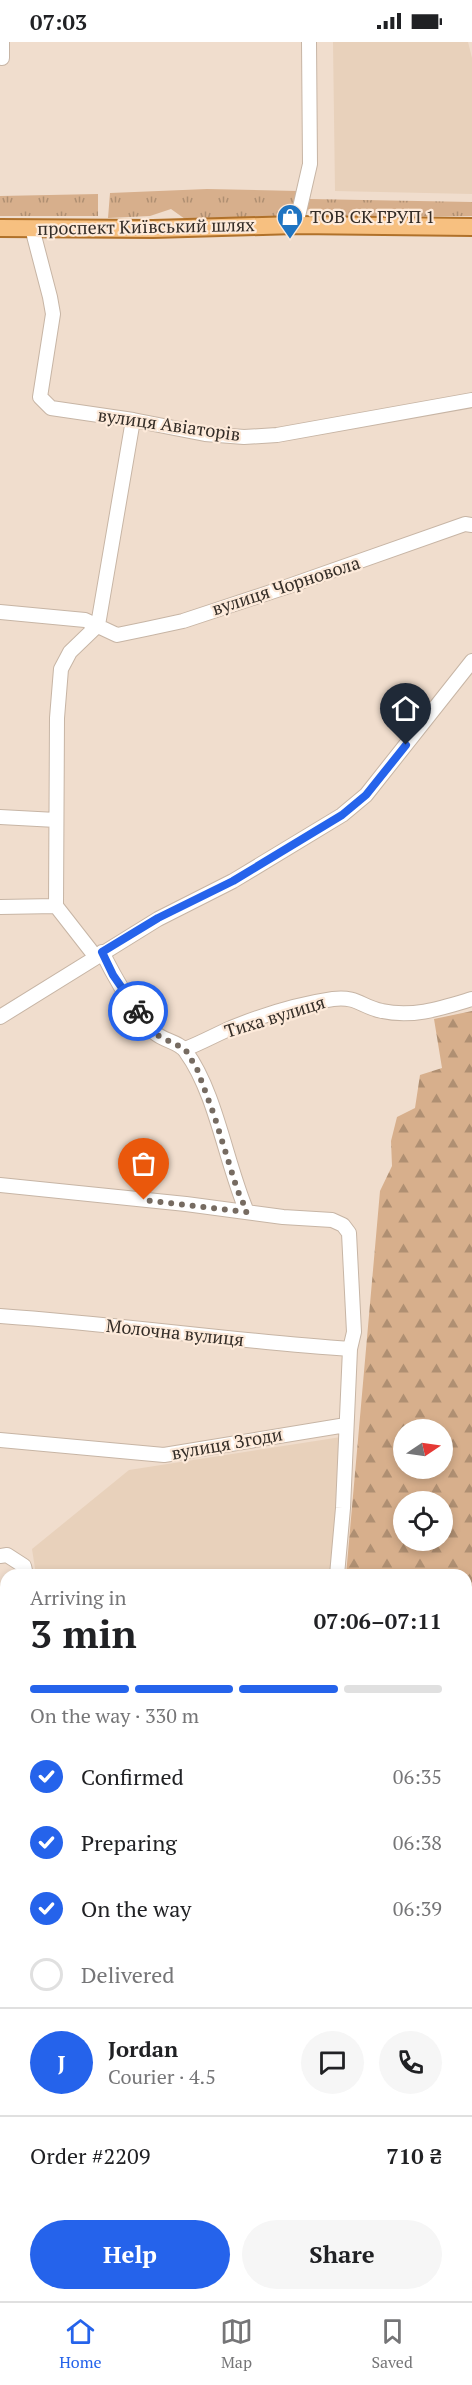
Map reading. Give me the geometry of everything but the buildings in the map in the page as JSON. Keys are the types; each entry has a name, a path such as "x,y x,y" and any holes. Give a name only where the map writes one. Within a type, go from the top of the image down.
{"main road":[{"name":"проспект Київський шлях","path":"0,228 153,229 296,225 472,227"}],"street":[{"path":"2,42 2,58"},
{"path":"296,225 310,165 309,42"},
{"name":"вулиця Авіаторів","path":"32,228 50,297 52,314 40,397 51,408 133,420 205,434 244,437 277,435 472,400"},
{"path":"133,420 98,625 70,652 61,669 57,718 56,906 98,954 157,1035 185,1049 200,1078 237,1189 247,1212"},
{"name":"вулиця Чорновола","path":"0,612 85,620 117,634 183,621 331,572 465,524 472,525"},
{"path":"0,1017 158,918 233,881 342,815 366,795 472,661"},
{"path":"0,817 56,820"},
{"path":"0,907 56,906"},
{"name":"Тиха вулиця","path":"185,1049 249,1022 334,999 353,999 379,1011 405,1015 430,1012 472,999"},
{"path":"0,1185 283,1217 332,1220 343,1225 349,1233 354,1332 350,1349 338,1569"},
{"name":"Молочна вулиця","path":"0,1316 179,1332 265,1343 350,1349"},
{"name":"вулиця Згоди","path":"0,1440 164,1455 346,1425"},
{"path":"0,1556 7,1555 24,1566 25,1569"}],"shaded area":[{"path":"333,42 468,42 472,58 472,194 335,191"},
{"path":"341,1437 331,1569 35,1569 32,1549 129,1470"}],"green space":[{"path":"207,189 298,191 293,212 284,219 185,219 171,209 150,216 108,218 110,193"},
{"path":"98,194 98,216 0,216 0,196"},
{"path":"310,199 472,202 472,216 310,216 307,209"},
{"path":"472,1011 472,1569 347,1569 380,1191 392,1166 391,1141 397,1117 415,1108 420,1075 442,1068 434,1019"}],"way so far":[{"path":"138,1011 157,1035 185,1049 197,1069 237,1189 247,1212 144,1200"}],"place":[{"name":"ТОВ СК ГРУП 1","path":"290,240"}],"route":[{"path":"138,1011 113,975 102,952 158,918 233,881 342,815 366,795 406,745"}]}
